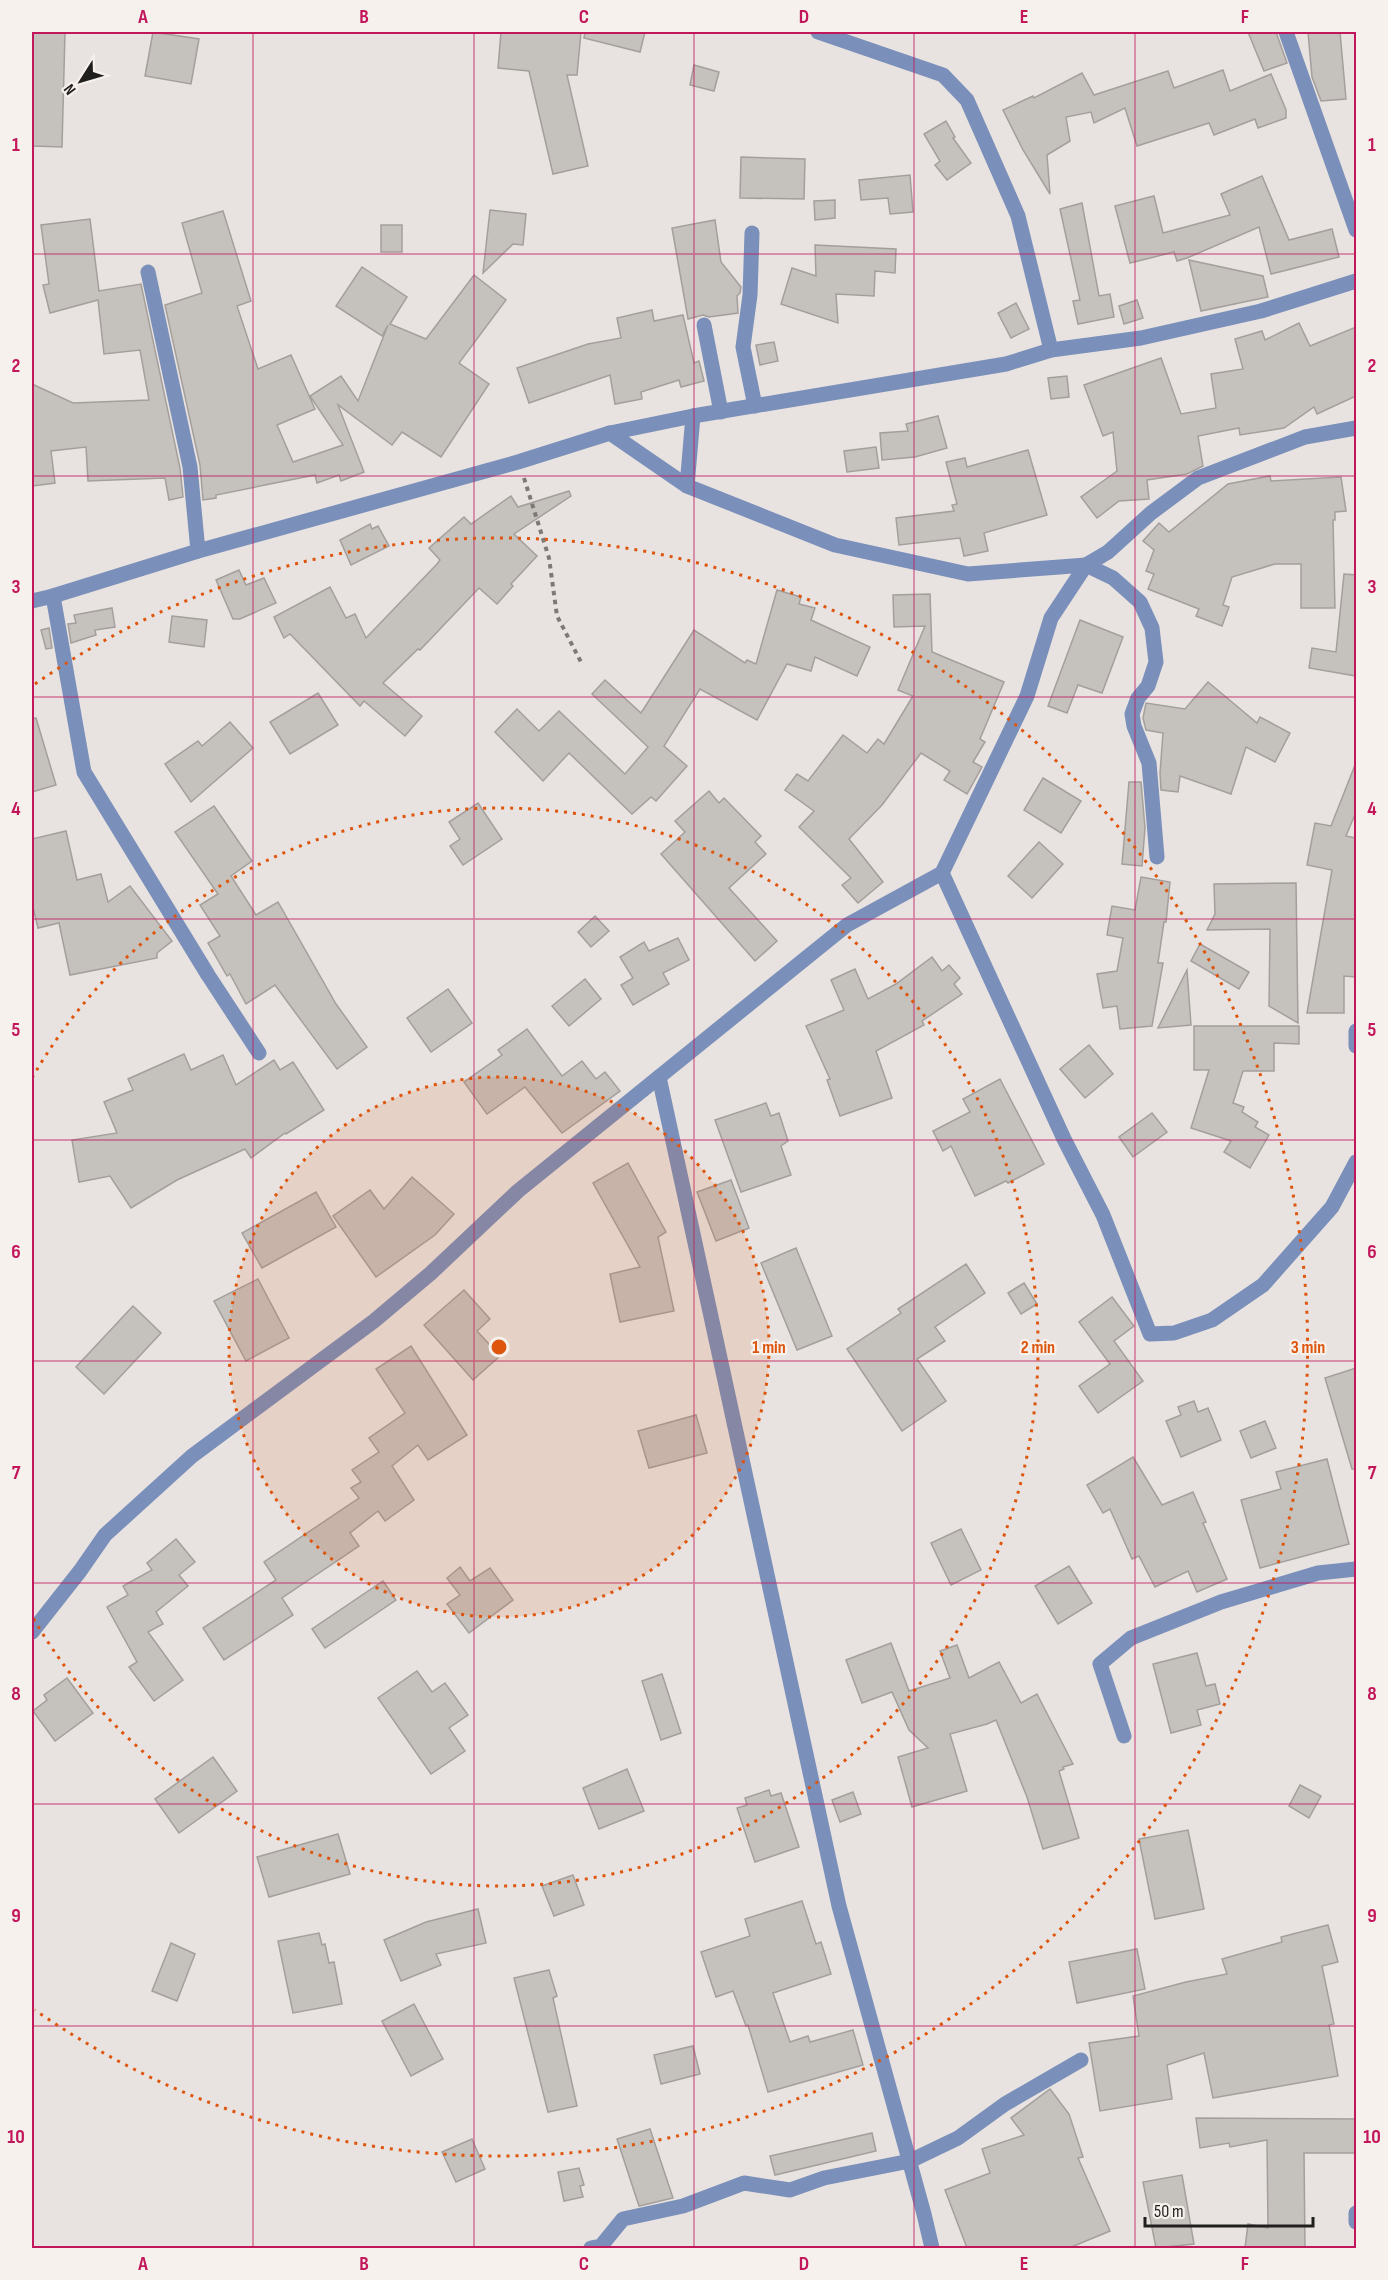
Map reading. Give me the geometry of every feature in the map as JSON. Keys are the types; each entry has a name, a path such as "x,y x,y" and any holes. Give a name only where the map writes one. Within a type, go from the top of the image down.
{"street":[{"path":"818,32 943,75 967,99 1018,216 1051,351"},
{"path":"1286,32 1356,230"},
{"path":"752,233 750,295 743,346 755,406"},
{"path":"148,272 190,467 198,551"},
{"path":"32,601 198,551 518,462 610,434 693,416 1006,364 1051,351 1141,338 1261,311 1356,281"},
{"path":"704,325 721,412"},
{"path":"687,486 693,416"},
{"path":"32,1632 105,1535 192,1456 374,1321 431,1273 518,1191 847,925 942,873 1027,696 1051,618 1086,565 1108,552 1151,513 1198,478 1305,437 1356,428"},
{"path":"610,434 687,486 835,545 968,573 1086,565 1113,578 1140,602 1152,628 1156,662 1148,686 1138,698 1132,714 1134,726 1149,762 1157,857"},
{"path":"53,596 84,772 201,964 259,1053"},
{"path":"942,873 1064,1139 1102,1215 1150,1334 1174,1334 1212,1320 1263,1286 1332,1207 1356,1162"},
{"path":"1356,1031 1356,1046"},
{"path":"660,1077 839,1906 932,2248"},
{"path":"1124,1736 1100,1664 1131,1638 1221,1602 1318,1574 1356,1569"},
{"path":"591,2248 601,2246 623,2219 683,2206 744,2183 790,2190 824,2178 910,2161 958,2138 1005,2104 1081,2060"},
{"path":"1356,2213 1356,2222"}],"path":[{"path":"518,462 549,558 557,616 580,662"}],"building":[{"path":"32,32 65,32 62,147 32,146"},
{"path":"153,32 199,39 191,84 145,76"},
{"path":"501,32 581,32 577,75 567,75 588,166 553,174 529,71 498,68"},
{"path":"585,32 645,32 640,52 584,38"},
{"path":"1248,32 1276,32 1287,63 1264,71"},
{"path":"1308,32 1340,32 1346,99 1321,101 1312,77"},
{"path":"694,65 719,72 714,91 690,85"},
{"path":"1223,70 1230,91 1271,74 1286,110 1286,118 1258,128 1255,119 1214,135 1209,123 1137,146 1125,108 1094,123 1091,112 1066,117 1070,141 1047,155 1050,194 1023,150 1003,110 1033,96 1034,98 1082,73 1094,95 1168,71 1174,88"},
{"path":"946,121 955,137 953,138 971,163 947,180 935,165 940,161 924,134"},
{"path":"741,157 805,159 804,199 740,198"},
{"path":"910,175 913,212 890,214 888,198 861,200 859,180"},
{"path":"1262,176 1289,240 1332,229 1339,257 1271,274 1259,227 1177,261 1174,252 1130,263 1115,206 1154,196 1163,233 1230,215 1221,194"},
{"path":"835,200 835,218 815,220 814,201"},
{"path":"1082,203 1099,296 1110,294 1114,317 1078,324 1073,301 1080,300 1060,209"},
{"path":"490,210 526,214 523,245 513,244 483,273"},
{"path":"223,211 251,301 237,306 258,369 291,355 315,409 277,425 293,462 343,445 310,396 341,376 358,401 388,325 382,336 336,306 362,267 407,297 390,324 426,339 474,275 506,300 459,363 489,384 441,457 402,432 392,445 338,405 364,472 341,481 339,475 317,483 315,475 216,495 216,498 203,500 200,465 165,305 202,293 182,223"},
{"path":"90,219 99,291 141,284 180,468 183,497 169,500 165,478 88,481 86,447 51,451 55,483 33,486 32,384 73,403 149,400 140,350 104,354 98,300 50,313 43,285 49,284 41,225"},
{"path":"715,220 721,262 741,287 737,296 738,313 709,317 703,315 688,319 672,228"},
{"path":"381,225 402,225 402,252 381,252"},
{"path":"815,245 896,249 895,273 875,271 874,296 836,294 838,323 781,304 792,268 816,276"},
{"path":"1189,260 1263,276 1268,297 1201,311"},
{"path":"1137,300 1143,318 1124,324 1119,306"},
{"path":"1016,303 1029,329 1011,338 998,313"},
{"path":"652,310 654,321 683,315 694,363 699,361 704,381 681,387 679,380 641,392 642,399 615,404 610,375 529,403 517,368 588,344 621,338 617,318"},
{"path":"1299,323 1310,346 1356,327 1356,396 1317,414 1314,407 1284,428 1240,435 1239,428 1198,436 1203,466 1187,474 1147,480 1149,499 1119,501 1097,518 1081,497 1117,471 1113,432 1103,436 1084,385 1161,358 1181,414 1216,408 1211,374 1243,369 1235,339 1262,331 1265,340"},
{"path":"774,342 778,361 760,365 756,345"},
{"path":"1067,376 1069,397 1051,399 1048,378"},
{"path":"938,416 947,448 915,457 882,460 880,433 908,431 906,424"},
{"path":"876,447 879,468 847,472 844,451"},
{"path":"1028,450 1047,515 984,533 988,551 964,556 960,538 899,545 896,518 954,511 952,505 957,504 946,462 965,458 967,467"},
{"path":"1270,476 1271,481 1341,477 1346,511 1335,512 1335,520 1333,520 1335,608 1301,608 1301,564 1275,564 1232,577 1223,605 1229,607 1222,626 1196,616 1199,609 1148,589 1154,574 1146,571 1154,550 1143,541 1159,523 1169,532 1228,484"},
{"path":"569,491 571,496 514,534 537,556 511,584 513,586 497,604 479,588 420,650 418,649 383,683 422,716 405,736 364,701 360,706 290,634 284,638 274,617 330,587 346,618 355,614 366,638 437,564 440,560 429,548 464,517 471,524 511,496 518,507"},
{"path":"370,524 372,529 378,526 389,546 351,565 340,540"},
{"path":"239,570 246,585 264,578 276,603 240,619 233,619 216,580"},
{"path":"1344,574 1356,575 1356,676 1309,668 1312,648 1336,652"},
{"path":"777,590 801,597 799,604 815,608 811,620 870,647 857,676 815,657 811,671 787,664 757,720 700,689 664,746 687,766 656,801 651,797 632,814 569,753 543,781 495,732 517,709 539,731 559,711 625,774 648,747 592,694 605,680 641,713 694,630 745,663 747,660 756,664"},
{"path":"930,594 932,652 1004,682 980,739 985,742 973,762 982,767 967,794 944,780 950,771 921,753 882,805 849,839 883,882 858,903 842,885 851,878 799,827 814,811 785,790 797,774 808,781 843,735 867,753 878,739 884,744 913,696 898,690 925,626 894,627 893,595"},
{"path":"112,608 115,627 95,630 96,635 71,643 68,624 76,623 74,615"},
{"path":"172,616 207,620 204,647 169,642"},
{"path":"1080,620 1123,637 1102,693 1078,685 1067,713 1048,706"},
{"path":"49,628 52,648 46,649 41,630"},
{"path":"1208,682 1257,723 1260,717 1290,733 1275,762 1246,747 1231,794 1180,776 1178,792 1161,790 1163,733 1146,730 1143,718 1146,703 1185,709"},
{"path":"318,693 338,725 290,754 270,722"},
{"path":"36,718 56,785 32,792 32,719"},
{"path":"230,722 253,748 191,802 165,764 198,741 202,746"},
{"path":"1355,765 1356,812 1346,836 1356,838 1356,977 1344,976 1344,1013 1307,1013 1332,870 1307,865 1315,823 1331,826"},
{"path":"1043,778 1081,801 1061,833 1024,810"},
{"path":"1129,782 1141,782 1145,828 1142,866 1122,864"},
{"path":"709,791 719,803 724,798 761,836 755,842 766,854 729,888 777,941 755,961 661,854 685,832 675,821"},
{"path":"478,803 502,839 463,865 450,846 460,839 449,822"},
{"path":"214,806 252,861 231,876 256,915 278,902 336,1004 367,1047 337,1069 275,985 246,1004 230,974 227,976 208,943 220,936 200,905 218,894 175,832"},
{"path":"66,831 77,880 101,874 108,902 130,886 172,941 157,953 157,958 70,975 59,923 38,928 32,903 32,839"},
{"path":"1039,842 1063,864 1032,898 1008,876"},
{"path":"1141,877 1170,882 1166,922 1164,922 1158,963 1163,963 1152,1026 1120,1029 1117,1006 1103,1008 1097,974 1117,971 1123,938 1107,935 1112,906 1135,910"},
{"path":"1296,883 1298,1023 1269,1006 1270,929 1207,930 1215,914 1214,884"},
{"path":"595,916 609,931 591,947 578,932"},
{"path":"678,938 689,960 663,973 669,984 633,1005 621,985 633,978 620,957 644,942 649,951"},
{"path":"1200,944 1249,972 1239,989 1191,961"},
{"path":"932,957 942,971 949,965 960,978 954,984 962,994 922,1021 924,1025 876,1051 892,1098 840,1116 827,1080 830,1079 806,1026 844,1010 831,980 855,969 868,999 896,984"},
{"path":"1187,970 1191,1025 1158,1028"},
{"path":"585,979 601,999 569,1026 552,1006"},
{"path":"448,989 472,1023 431,1052 407,1018"},
{"path":"1194,1026 1299,1026 1299,1044 1274,1043 1274,1071 1243,1071 1233,1103 1244,1107 1242,1112 1258,1122 1255,1127 1269,1135 1250,1168 1224,1152 1231,1141 1191,1128 1209,1070 1194,1070"},
{"path":"527,1029 562,1076 582,1061 596,1079 605,1072 620,1091 562,1133 525,1087 487,1114 464,1082 502,1055 498,1050"},
{"path":"1089,1045 1113,1074 1085,1098 1060,1069"},
{"path":"184,1054 191,1070 223,1055 236,1085 274,1060 280,1070 293,1062 324,1110 285,1133 251,1158 245,1149 177,1180 131,1208 110,1176 79,1182 72,1140 117,1133 104,1102 133,1090 128,1079"},
{"path":"1000,1079 1044,1164 1008,1183 1006,1181 975,1196 951,1146 943,1151 933,1131 970,1112 963,1099"},
{"path":"766,1103 771,1116 779,1113 788,1141 781,1146 791,1175 741,1192 715,1120"},
{"path":"1152,1113 1167,1132 1133,1157 1119,1137"},
{"path":"628,1163 666,1232 658,1237 674,1311 620,1322 610,1274 640,1267 593,1183"},
{"path":"412,1177 454,1214 435,1235 376,1277 333,1216 370,1190 384,1209"},
{"path":"731,1180 749,1228 716,1241 697,1192"},
{"path":"316,1192 336,1227 262,1268 242,1233"},
{"path":"796,1248 832,1336 797,1350 761,1263"},
{"path":"966,1264 985,1293 935,1327 945,1341 917,1359 946,1401 902,1431 847,1349 901,1313 898,1309"},
{"path":"258,1279 289,1338 246,1361 214,1301"},
{"path":"1024,1283 1037,1304 1021,1314 1008,1293"},
{"path":"464,1290 490,1319 477,1331 500,1356 473,1380 424,1325"},
{"path":"1112,1297 1134,1326 1114,1341 1143,1381 1098,1413 1079,1386 1110,1364 1079,1322"},
{"path":"133,1306 161,1333 104,1394 76,1367"},
{"path":"411,1346 467,1435 428,1460 418,1445 392,1466 414,1500 385,1521 378,1511 350,1533 359,1546 282,1598 293,1615 224,1660 203,1628 276,1580 264,1562 359,1498 351,1488 361,1482 352,1470 379,1452 369,1438 405,1413 376,1369"},
{"path":"1356,1368 1356,1469 1352,1469 1325,1378"},
{"path":"1194,1401 1198,1412 1208,1408 1221,1440 1181,1457 1166,1421 1181,1415 1178,1407"},
{"path":"696,1415 707,1453 649,1468 638,1431"},
{"path":"1265,1421 1276,1448 1251,1458 1240,1431"},
{"path":"1133,1457 1162,1505 1193,1492 1206,1522 1203,1523 1227,1579 1197,1592 1188,1571 1155,1587 1139,1556 1132,1559 1110,1509 1103,1513 1087,1485"},
{"path":"1327,1459 1349,1544 1260,1568 1241,1500 1281,1489 1276,1472"},
{"path":"961,1529 981,1570 951,1585 931,1543"},
{"path":"176,1539 195,1562 179,1575 188,1586 156,1612 163,1624 148,1632 183,1680 154,1701 129,1667 137,1662 107,1607 128,1595 123,1586 152,1570 147,1563"},
{"path":"1069,1566 1092,1603 1058,1624 1035,1586"},
{"path":"460,1567 470,1581 490,1568 513,1600 469,1633 447,1604 460,1595 447,1578"},
{"path":"383,1581 396,1600 325,1648 312,1629"},
{"path":"891,1643 909,1691 950,1678 940,1651 957,1645 969,1678 999,1662 1021,1703 1037,1694 1073,1764 1059,1771 1079,1838 1043,1849 1027,1797 996,1720 950,1734 967,1791 912,1807 898,1757 928,1748 909,1730 892,1692 862,1703 846,1660"},
{"path":"1197,1653 1206,1686 1215,1684 1220,1704 1197,1710 1201,1725 1171,1733 1153,1664"},
{"path":"417,1671 432,1692 445,1683 468,1715 449,1728 465,1751 431,1774 378,1698"},
{"path":"662,1674 681,1733 661,1740 642,1681"},
{"path":"67,1678 93,1713 55,1741 33,1711 47,1700 44,1695"},
{"path":"213,1757 237,1791 179,1833 155,1799"},
{"path":"627,1769 644,1811 599,1829 583,1788"},
{"path":"1300,1785 1321,1796 1309,1818 1289,1806"},
{"path":"769,1790 771,1796 781,1793 799,1847 755,1862 737,1808 747,1805 745,1798"},
{"path":"853,1792 861,1814 840,1822 832,1800"},
{"path":"1188,1830 1204,1909 1155,1919 1139,1839"},
{"path":"338,1834 350,1874 269,1897 257,1857"},
{"path":"573,1875 584,1905 554,1916 542,1886"},
{"path":"802,1901 816,1944 821,1942 831,1974 773,1993 790,2042 808,2036 810,2042 853,2030 863,2065 768,2092 748,2025 746,2026 733,1991 716,1997 701,1952 750,1936 745,1919"},
{"path":"478,1909 486,1943 436,1954 441,1965 401,1981 384,1940 426,1922"},
{"path":"1328,1925 1338,1962 1322,1966 1334,2024 1329,2025 1338,2076 1213,2098 1204,2053 1167,2065 1172,2099 1100,2111 1089,2043 1139,2036 1133,1996 1227,1974 1222,1959 1282,1942 1281,1937"},
{"path":"319,1933 322,1945 325,1944 329,1963 334,1962 342,2004 293,2013 278,1941"},
{"path":"171,1943 195,1954 177,2001 152,1991"},
{"path":"1137,1949 1145,1989 1077,2003 1069,1962"},
{"path":"549,1970 557,1996 553,1998 577,2106 548,2112 514,1978"},
{"path":"414,2004 443,2059 411,2076 382,2021"},
{"path":"693,2046 700,2074 661,2084 654,2055"},
{"path":"1050,2089 1069,2114 1083,2157 1078,2158 1110,2231 1069,2248 967,2248 945,2190 990,2173 982,2149 1024,2135 1011,2118"},
{"path":"1196,2118 1356,2119 1356,2153 1304,2153 1305,2248 1245,2248 1248,2224 1268,2228 1267,2140 1230,2147 1229,2143 1200,2148"},
{"path":"650,2129 673,2198 639,2206 617,2139"},
{"path":"872,2133 876,2151 775,2175 770,2156"},
{"path":"472,2139 485,2169 456,2182 442,2152"},
{"path":"579,2168 584,2185 580,2186 583,2197 564,2201 558,2172"},
{"path":"1182,2175 1194,2244 1156,2248 1143,2182"}]}
